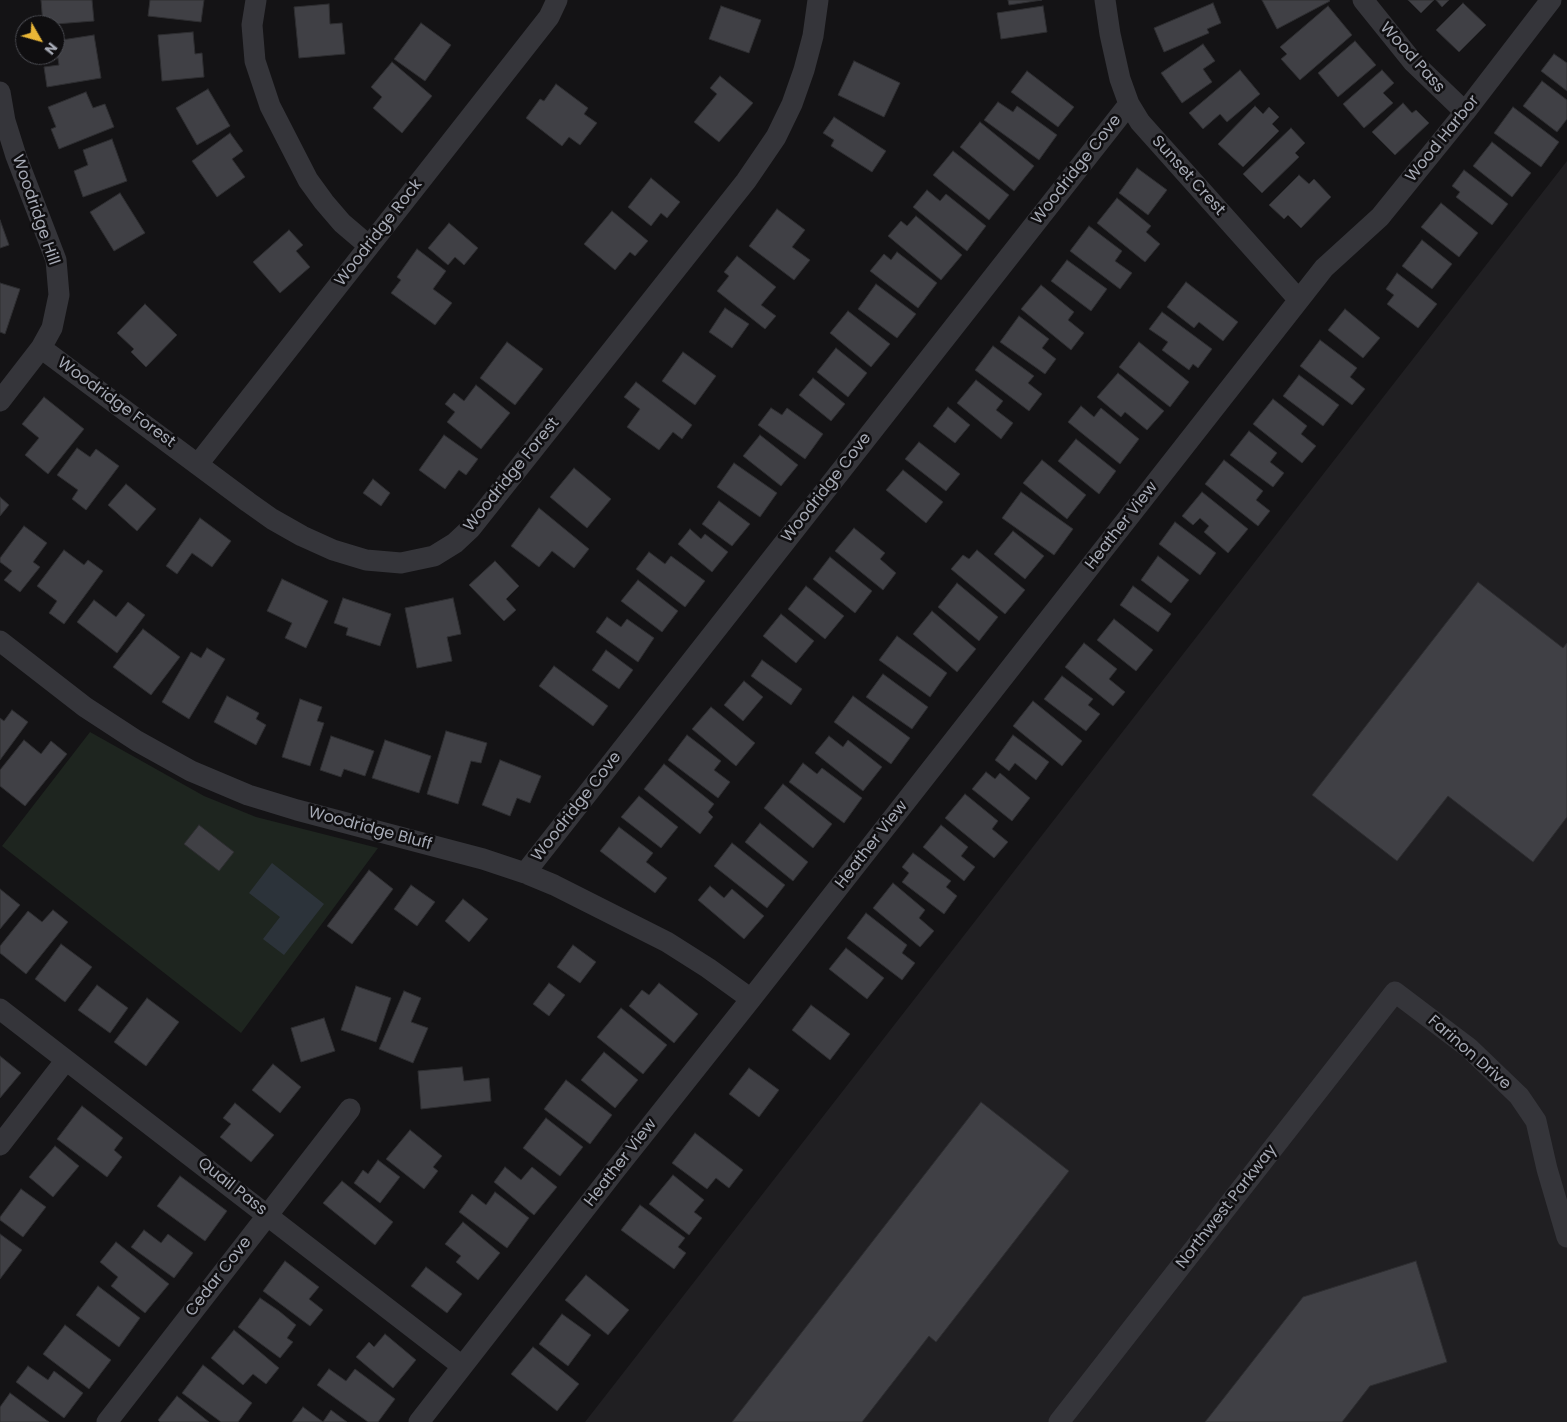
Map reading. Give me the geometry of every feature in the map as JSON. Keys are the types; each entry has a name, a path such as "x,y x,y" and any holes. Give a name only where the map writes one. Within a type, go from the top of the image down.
{"street":[{"path":"256,0 252,25 255,61 270,106 313,187 342,223 369,246"},
{"name":"Woodridge Rock","path":"198,464 548,17 557,0"},
{"name":"Woodridge Forest","path":"41,348 272,519 302,536 333,550 366,560 401,563 434,556 455,543 470,528 746,182 776,136 792,104 804,70 818,0"},
{"name":"Sunset Crest","path":"1105,0 1120,79 1129,104 1152,137 1299,300"},
{"name":"Wood Pass","path":"1363,0 1413,62 1465,112"},
{"name":"Wood Harbor","path":"1324,268 1380,217 1465,112 1551,0"},
{"name":"Woodridge Hill","path":"0,92 16,156 56,260 59,295 52,328 41,348 0,401"},
{"name":"Woodridge Cove","path":"525,872 1129,104"},
{"name":"Heather View","path":"419,1422 1324,268"},
{"name":"Woodridge Bluff","path":"0,641 137,742 191,771 248,795 297,810 484,858 525,872 667,942 708,968 751,999"},
{"name":"Farinon Drive","path":"1395,992 1469,1048 1519,1096 1536,1121 1547,1169 1567,1237"},
{"name":"Northwest Parkway","path":"1058,1422 1395,992"},
{"name":"Quail Pass","path":"0,1009 462,1366"},
{"path":"0,1145 66,1060"},
{"name":"Cedar Cove","path":"107,1422 350,1109"}],"shaded area":[{"path":"1567,161 1567,1422 585,1422 1423,346"},
{"path":"90,732 204,796 256,817 378,848 241,1033 2,846"},
{"path":"272,863 324,904 284,955 263,939 280,917 249,893"}],"building":[{"path":"41,0 92,0 94,21 65,23 65,15 42,15"},
{"path":"150,0 204,0 201,22 148,16"},
{"path":"1008,0 1042,0 1009,5"},
{"path":"1262,0 1329,0 1330,1 1277,29"},
{"path":"1408,0 1434,0 1421,13"},
{"path":"1436,0 1449,0 1442,7"},
{"path":"1213,3 1221,23 1207,29 1209,33 1164,52 1154,28"},
{"path":"1463,3 1486,25 1459,52 1436,30"},
{"path":"329,4 330,24 342,23 345,54 299,58 294,7"},
{"path":"721,6 761,20 749,53 709,39"},
{"path":"1043,6 1047,32 1001,39 997,13"},
{"path":"1328,6 1352,35 1300,80 1281,59 1287,54 1280,47"},
{"path":"421,23 451,45 425,81 394,59"},
{"path":"193,32 195,54 202,53 204,77 162,81 158,35"},
{"path":"94,35 101,78 47,87 44,67 65,65 65,39"},
{"path":"1355,41 1376,65 1338,97 1318,73"},
{"path":"1203,44 1215,61 1203,69 1212,82 1182,103 1161,73"},
{"path":"1554,54 1567,63 1567,91 1541,71"},
{"path":"854,61 900,83 884,117 838,95"},
{"path":"392,62 432,96 402,133 373,108 382,97 371,87"},
{"path":"1240,70 1260,94 1227,122 1220,114 1203,129 1189,113"},
{"path":"1382,70 1394,83 1383,93 1393,103 1364,128 1343,104"},
{"path":"1027,71 1074,107 1058,127 1011,92"},
{"path":"720,76 753,103 719,142 694,122 717,94 710,88"},
{"path":"1542,81 1567,100 1567,119 1557,132 1523,106"},
{"path":"556,84 588,108 584,114 597,123 580,145 569,137 562,146 526,118 540,99 544,101"},
{"path":"208,89 230,126 197,145 176,108"},
{"path":"86,92 93,108 105,104 114,127 59,149 51,129 56,127 48,107"},
{"path":"998,102 1013,112 1017,106 1057,135 1039,160 984,120"},
{"path":"1403,103 1412,113 1416,110 1429,123 1395,155 1372,132"},
{"path":"1255,106 1263,114 1269,107 1279,117 1272,124 1279,131 1243,167 1218,144"},
{"path":"1513,107 1559,142 1541,167 1494,133"},
{"path":"834,117 886,151 872,172 831,146 834,140 823,133"},
{"path":"980,122 1034,166 1014,191 960,147"},
{"path":"1291,128 1305,143 1295,153 1299,157 1262,193 1243,174"},
{"path":"230,133 243,151 232,159 245,177 217,197 192,161"},
{"path":"112,139 127,181 83,197 74,171 88,165 83,150"},
{"path":"1492,142 1531,173 1512,197 1473,166"},
{"path":"953,151 1009,195 989,220 933,175"},
{"path":"1137,168 1167,190 1148,215 1119,193"},
{"path":"1464,170 1508,204 1492,225 1456,197 1460,192 1452,186"},
{"path":"1299,175 1309,184 1314,179 1331,197 1301,228 1288,215 1284,219 1269,205"},
{"path":"651,178 680,202 667,218 661,213 651,226 628,207"},
{"path":"927,190 940,201 946,194 986,226 967,251 913,207"},
{"path":"120,193 145,233 114,251 90,212"},
{"path":"1117,198 1151,226 1146,232 1160,244 1145,262 1097,223"},
{"path":"1441,203 1478,233 1459,257 1421,227"},
{"path":"777,209 805,230 792,247 810,260 794,280 749,246"},
{"path":"612,211 648,241 635,256 630,252 615,270 584,244"},
{"path":"916,216 962,255 941,280 888,236 901,221 907,226"},
{"path":"0,220 9,245 0,248"},
{"path":"449,223 478,248 464,265 455,257 448,265 428,248"},
{"path":"1089,226 1122,251 1115,261 1132,273 1120,289 1070,251"},
{"path":"289,230 303,245 296,251 310,267 280,293 253,262"},
{"path":"1422,240 1452,264 1432,289 1402,266"},
{"path":"417,249 446,271 433,289 452,303 435,325 391,293 401,280 397,277"},
{"path":"897,252 937,283 918,308 870,271 884,254 891,260"},
{"path":"737,256 776,287 761,305 776,316 765,329 717,291 729,276 724,272"},
{"path":"1067,260 1107,289 1091,311 1051,281"},
{"path":"1397,273 1437,304 1418,328 1387,304 1394,295 1386,289"},
{"path":"1186,282 1238,322 1223,341 1199,322 1194,328 1167,307"},
{"path":"0,283 20,289 5,334 0,332"},
{"path":"876,284 916,314 897,338 858,309"},
{"path":"1041,285 1074,312 1068,320 1084,333 1071,350 1021,309"},
{"path":"145,304 177,335 146,367 131,352 134,349 117,333"},
{"path":"725,308 749,324 732,348 709,332"},
{"path":"1345,309 1380,338 1363,358 1328,330"},
{"path":"848,311 890,344 871,367 830,333"},
{"path":"1162,312 1212,349 1198,368 1193,364 1189,370 1162,350 1168,342 1149,329"},
{"path":"1019,316 1049,339 1042,348 1056,359 1045,374 1000,342"},
{"path":"1320,340 1357,368 1350,377 1365,389 1352,405 1300,366"},
{"path":"507,342 543,369 515,405 480,378"},
{"path":"1139,342 1189,382 1170,407 1119,367"},
{"path":"993,346 1034,376 1028,383 1042,394 1029,411 975,370"},
{"path":"836,348 867,373 848,397 817,372"},
{"path":"683,352 716,376 695,405 662,381"},
{"path":"1118,373 1164,411 1147,430 1125,412 1121,417 1097,397"},
{"path":"1299,375 1339,405 1323,426 1283,396"},
{"path":"813,378 845,404 831,421 799,395"},
{"path":"976,380 1003,401 996,410 1013,423 1001,439 957,403"},
{"path":"636,382 692,425 682,439 673,432 659,450 627,427 640,409 624,397"},
{"path":"476,385 510,413 481,449 447,422 455,412 445,404 454,393 464,401"},
{"path":"44,397 84,429 48,474 25,455 39,438 22,424"},
{"path":"1273,399 1307,426 1301,434 1316,446 1302,463 1253,424"},
{"path":"1081,406 1094,417 1101,408 1139,439 1120,464 1068,422"},
{"path":"948,407 970,425 955,443 933,426"},
{"path":"771,408 782,415 787,408 823,434 805,459 758,425"},
{"path":"1249,431 1277,453 1270,462 1284,473 1273,487 1230,455"},
{"path":"444,435 478,459 466,475 459,470 445,489 419,470"},
{"path":"760,435 798,465 781,486 743,456"},
{"path":"1076,439 1116,471 1099,494 1058,461"},
{"path":"919,442 960,474 946,491 905,459"},
{"path":"77,448 90,457 96,449 119,466 86,510 72,499 78,490 57,475"},
{"path":"1042,460 1086,495 1067,519 1023,483"},
{"path":"1224,460 1263,491 1256,500 1270,511 1258,526 1205,484"},
{"path":"734,463 777,493 760,517 717,487"},
{"path":"574,468 611,499 587,528 550,497"},
{"path":"903,470 943,502 926,523 886,490"},
{"path":"373,479 390,493 381,506 363,493"},
{"path":"126,484 156,509 137,531 108,505"},
{"path":"1021,492 1073,529 1054,555 1002,518"},
{"path":"1202,492 1248,529 1228,553 1204,532 1209,526 1200,518 1193,525 1182,516"},
{"path":"0,497 9,505 0,516"},
{"path":"719,501 750,524 732,546 702,524"},
{"path":"539,508 589,549 574,568 552,551 539,567 511,546"},
{"path":"200,518 231,541 212,567 192,553 177,574 166,566"},
{"path":"1175,522 1216,553 1200,575 1159,544"},
{"path":"24,526 47,543 33,562 40,567 20,592 4,580 12,571 0,562 0,558"},
{"path":"854,528 885,553 880,559 896,573 883,590 835,551"},
{"path":"690,529 701,539 705,534 728,552 712,572 678,544"},
{"path":"1013,531 1044,556 1025,579 994,554"},
{"path":"64,550 84,565 88,560 103,571 64,624 49,613 57,601 37,586"},
{"path":"977,550 1025,590 1005,614 951,569 963,555 969,559"},
{"path":"649,552 665,564 671,556 705,581 685,607 636,569"},
{"path":"1158,556 1189,580 1171,603 1141,580"},
{"path":"830,557 872,591 855,613 813,579"},
{"path":"495,561 519,586 506,599 516,610 504,621 469,585"},
{"path":"282,579 328,601 306,648 285,638 292,623 267,611"},
{"path":"638,580 678,611 662,632 621,601"},
{"path":"1478,582 1563,648 1567,643 1567,817 1533,862 1448,796 1397,861 1312,795"},
{"path":"957,583 998,617 979,641 938,607"},
{"path":"806,586 844,616 825,639 788,609"},
{"path":"1133,586 1171,614 1158,632 1120,605"},
{"path":"343,598 391,614 380,646 346,635 348,628 334,623"},
{"path":"453,598 461,634 447,637 452,661 417,668 405,608"},
{"path":"94,600 116,617 128,602 145,615 117,653 77,622"},
{"path":"932,611 976,649 957,672 913,634"},
{"path":"781,614 814,641 796,663 763,636"},
{"path":"607,617 621,627 627,619 654,638 638,662 596,632"},
{"path":"1114,619 1153,650 1136,671 1097,640"},
{"path":"143,629 180,657 151,695 113,667"},
{"path":"897,636 947,673 930,697 879,660"},
{"path":"1084,643 1117,669 1109,679 1125,692 1113,706 1065,667"},
{"path":"207,648 225,659 189,719 162,702 191,652 201,658"},
{"path":"606,650 633,670 619,689 592,670"},
{"path":"762,660 802,689 791,705 751,676"},
{"path":"554,666 608,706 593,726 539,686"},
{"path":"883,674 928,707 912,729 866,697"},
{"path":"1062,676 1093,699 1088,705 1100,714 1086,731 1044,699"},
{"path":"744,681 763,697 743,721 724,705"},
{"path":"227,696 259,713 256,719 266,725 256,745 214,722"},
{"path":"853,696 910,738 891,764 834,722"},
{"path":"300,699 322,707 317,721 324,723 310,766 282,757"},
{"path":"1033,701 1082,741 1062,766 1013,726"},
{"path":"711,707 755,743 736,766 692,729"},
{"path":"12,710 28,722 0,760 0,718 4,721"},
{"path":"446,731 487,743 481,763 471,761 458,804 427,794"},
{"path":"687,735 721,761 714,770 730,782 718,798 668,760"},
{"path":"1013,735 1049,762 1036,780 1015,763 1009,771 995,760"},
{"path":"331,736 374,751 365,776 344,769 341,777 320,770"},
{"path":"829,736 843,747 848,740 882,767 863,791 815,753"},
{"path":"24,740 41,754 51,741 67,754 25,806 0,786 0,770"},
{"path":"385,740 431,756 419,793 372,778"},
{"path":"500,760 541,776 530,803 517,798 510,816 482,805"},
{"path":"803,763 817,774 822,768 862,798 844,823 789,782"},
{"path":"664,764 714,804 708,812 713,817 700,834 644,789"},
{"path":"986,772 995,779 1000,773 1030,798 1012,821 972,789"},
{"path":"783,784 832,824 813,848 764,808"},
{"path":"965,794 998,821 992,829 1008,842 994,858 945,818"},
{"path":"639,796 678,827 661,848 621,817"},
{"path":"760,823 808,862 793,881 745,842"},
{"path":"199,825 234,852 219,871 184,844"},
{"path":"941,825 968,847 961,856 975,867 964,881 923,847"},
{"path":"619,827 653,853 646,862 667,878 655,893 600,851"},
{"path":"732,843 785,885 767,908 714,866"},
{"path":"913,853 951,881 946,887 957,896 944,914 902,882 909,873 902,867"},
{"path":"369,870 393,889 352,944 327,926"},
{"path":"893,883 925,910 919,918 934,931 920,947 873,908"},
{"path":"411,885 435,902 417,926 394,909"},
{"path":"710,886 724,898 732,889 764,916 744,939 698,900"},
{"path":"0,889 20,905 0,929"},
{"path":"463,899 488,919 469,942 445,921"},
{"path":"53,910 68,922 26,974 0,953 0,946 28,911 42,922"},
{"path":"866,913 907,945 902,953 915,963 902,980 847,938"},
{"path":"61,944 92,967 65,1002 35,979"},
{"path":"573,945 596,962 580,983 557,967"},
{"path":"846,948 884,978 867,999 829,969"},
{"path":"549,983 565,995 549,1016 533,1004"},
{"path":"659,983 698,1014 674,1043 629,1006 642,990 649,995"},
{"path":"97,985 128,1008 110,1033 78,1010"},
{"path":"356,986 391,998 376,1042 341,1030"},
{"path":"404,991 421,998 411,1022 428,1028 413,1063 379,1049"},
{"path":"147,998 179,1022 146,1066 114,1042"},
{"path":"811,1005 850,1034 830,1060 792,1030"},
{"path":"621,1008 667,1045 643,1074 597,1037"},
{"path":"324,1018 335,1051 301,1062 291,1028"},
{"path":"604,1052 638,1080 615,1108 581,1080"},
{"path":"0,1056 21,1073 0,1098"},
{"path":"273,1064 301,1087 280,1113 252,1090"},
{"path":"462,1067 464,1081 489,1078 491,1101 421,1109 418,1071"},
{"path":"749,1068 779,1090 759,1117 729,1094"},
{"path":"566,1080 612,1115 590,1144 544,1109"},
{"path":"981,1102 1069,1171 936,1342 929,1336 862,1422 732,1422"},
{"path":"235,1103 274,1135 251,1162 220,1137 231,1124 223,1118"},
{"path":"82,1106 123,1138 114,1150 122,1157 107,1177 57,1139"},
{"path":"546,1118 583,1147 560,1176 523,1148"},
{"path":"410,1130 442,1156 433,1167 438,1171 424,1189 386,1159"},
{"path":"695,1133 743,1170 729,1188 716,1178 707,1189 672,1163"},
{"path":"55,1146 79,1166 53,1197 29,1177"},
{"path":"378,1160 400,1177 380,1203 354,1183 363,1170 368,1174"},
{"path":"505,1167 521,1180 532,1167 557,1187 534,1215 494,1182"},
{"path":"673,1175 704,1200 694,1212 702,1218 689,1235 649,1204"},
{"path":"180,1176 227,1211 205,1241 157,1206"},
{"path":"342,1181 393,1222 375,1245 323,1203"},
{"path":"21,1189 46,1207 23,1237 0,1220 0,1217"},
{"path":"495,1192 529,1218 507,1248 459,1212 472,1194 486,1205"},
{"path":"640,1205 685,1238 678,1247 686,1253 674,1269 621,1230"},
{"path":"463,1222 500,1253 478,1280 456,1262 461,1256 445,1244"},
{"path":"144,1230 161,1243 168,1234 193,1253 174,1278 131,1247"},
{"path":"0,1234 22,1250 0,1279"},
{"path":"116,1242 169,1284 145,1313 111,1286 118,1277 100,1262"},
{"path":"285,1261 319,1287 309,1299 323,1310 310,1326 263,1291"},
{"path":"1416,1261 1447,1362 1370,1386 1342,1422 1205,1422 1303,1297"},
{"path":"426,1267 462,1294 447,1313 411,1286"},
{"path":"586,1275 629,1310 608,1335 565,1300"},
{"path":"98,1286 140,1318 119,1347 76,1315"},
{"path":"260,1298 296,1325 287,1338 293,1342 280,1358 238,1327"},
{"path":"562,1314 591,1335 568,1366 539,1344"},
{"path":"65,1325 111,1360 89,1389 43,1354"},
{"path":"234,1330 279,1368 266,1384 253,1374 243,1385 211,1358"},
{"path":"385,1334 416,1360 393,1388 356,1357 369,1342 374,1347"},
{"path":"533,1347 579,1384 557,1411 511,1374"},
{"path":"203,1365 252,1403 238,1422 221,1422 182,1393"},
{"path":"28,1366 48,1380 54,1371 83,1393 64,1418 16,1382"},
{"path":"329,1369 346,1381 355,1369 395,1399 378,1422 368,1422 317,1385"},
{"path":"10,1393 49,1422 0,1422 0,1407"},
{"path":"177,1396 209,1422 160,1422 158,1420"},
{"path":"303,1407 323,1422 292,1422"},
{"path":"331,1410 347,1422 323,1422"}]}
